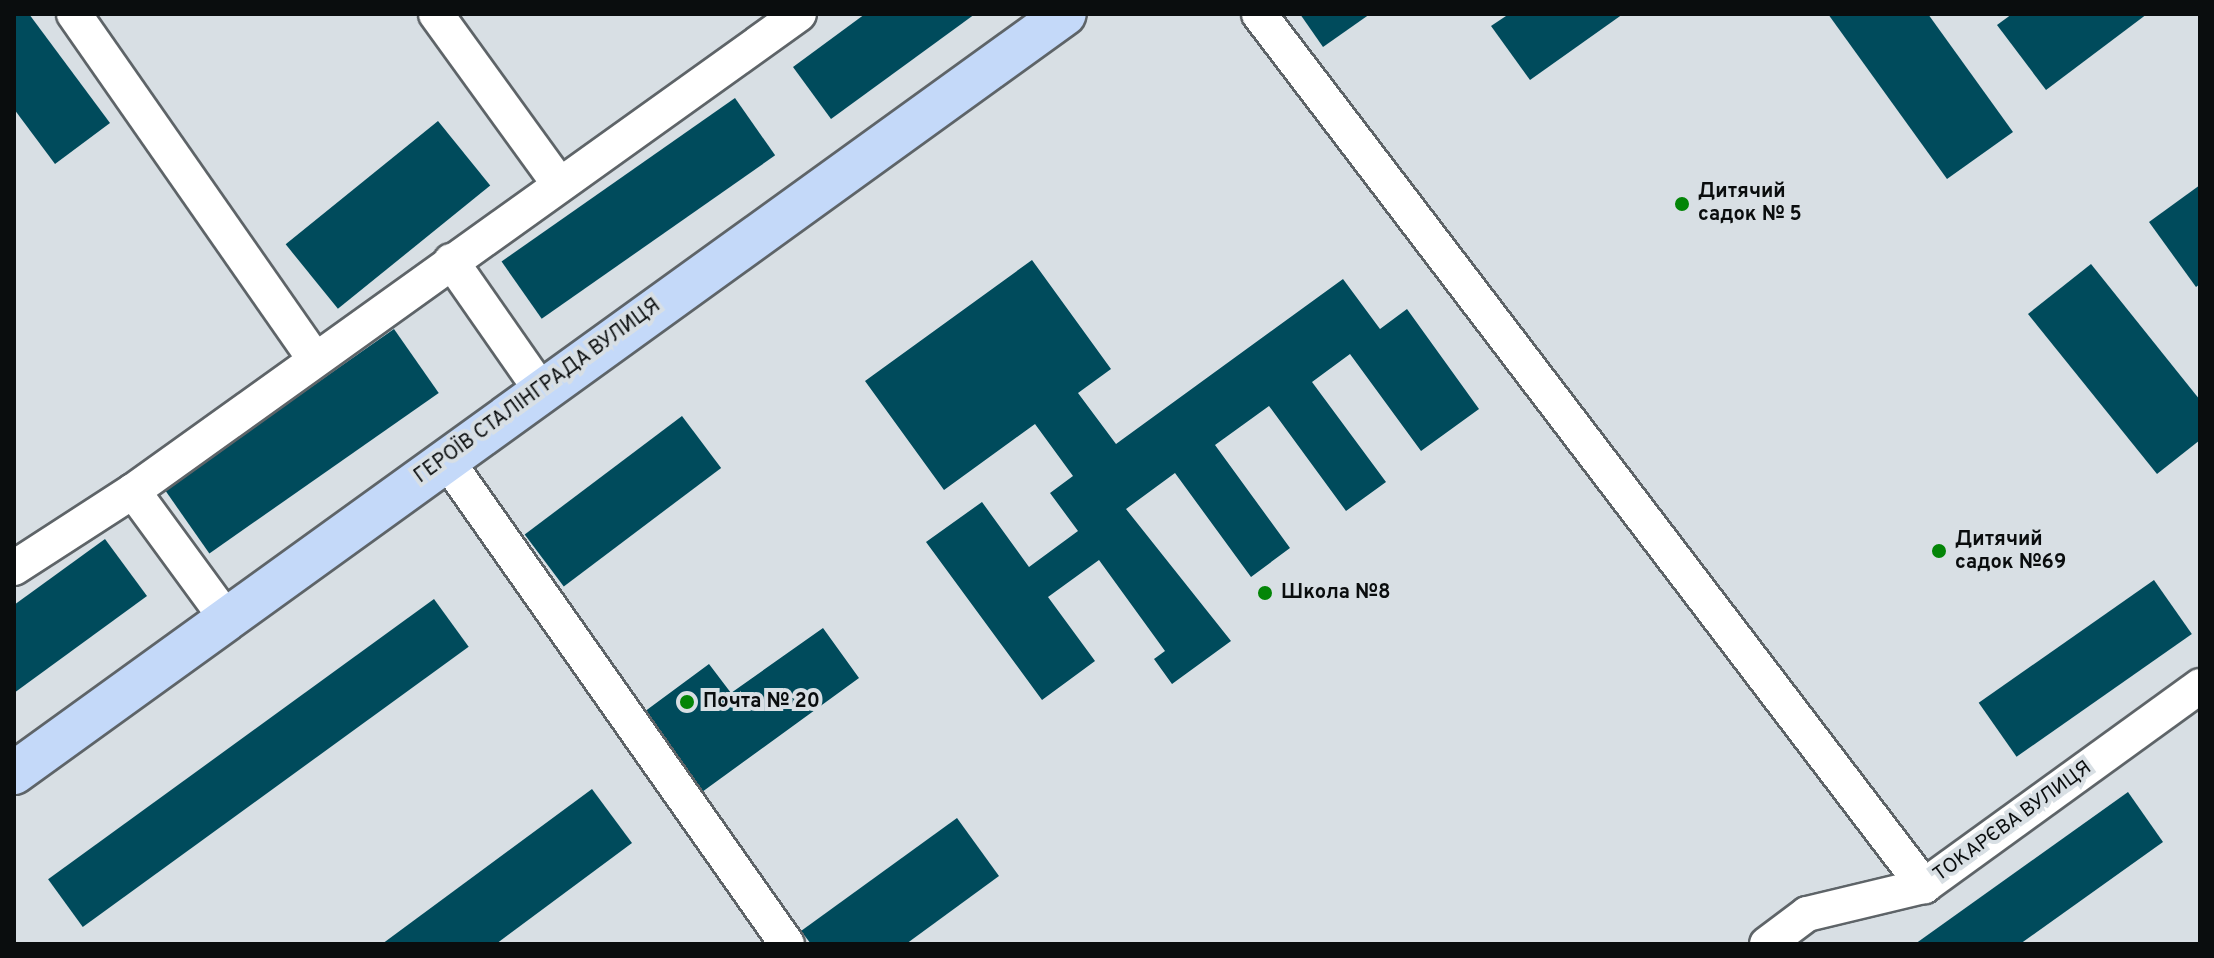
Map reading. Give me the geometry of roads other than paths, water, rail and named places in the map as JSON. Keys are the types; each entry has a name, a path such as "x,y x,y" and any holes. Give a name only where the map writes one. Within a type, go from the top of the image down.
{"main road":[{"name":"ГЕРОЇВ СТАЛІНГРАДА ВУЛИЦЯ","path":"14,773 445,458 1065,14"}],"street":[{"path":"74,14 315,359"},
{"path":"436,14 559,184"},
{"path":"14,568 133,491 799,14"},
{"path":"1259,14 1924,886"},
{"path":"451,261 541,390"},
{"path":"445,458 787,944"},
{"path":"133,491 226,618"},
{"name":"ТОКАРЄВА ВУЛИЦЯ","path":"1767,944 1807,914 1924,886 2200,686"}],"place":[{"name":"Дитячий садок № 5","path":"1682,204"},
{"name":"Дитячий садок №69","path":"1939,551"},
{"name":"Школа №8","path":"1265,593"},
{"name":"Почта № 20","path":"687,702"}]}
